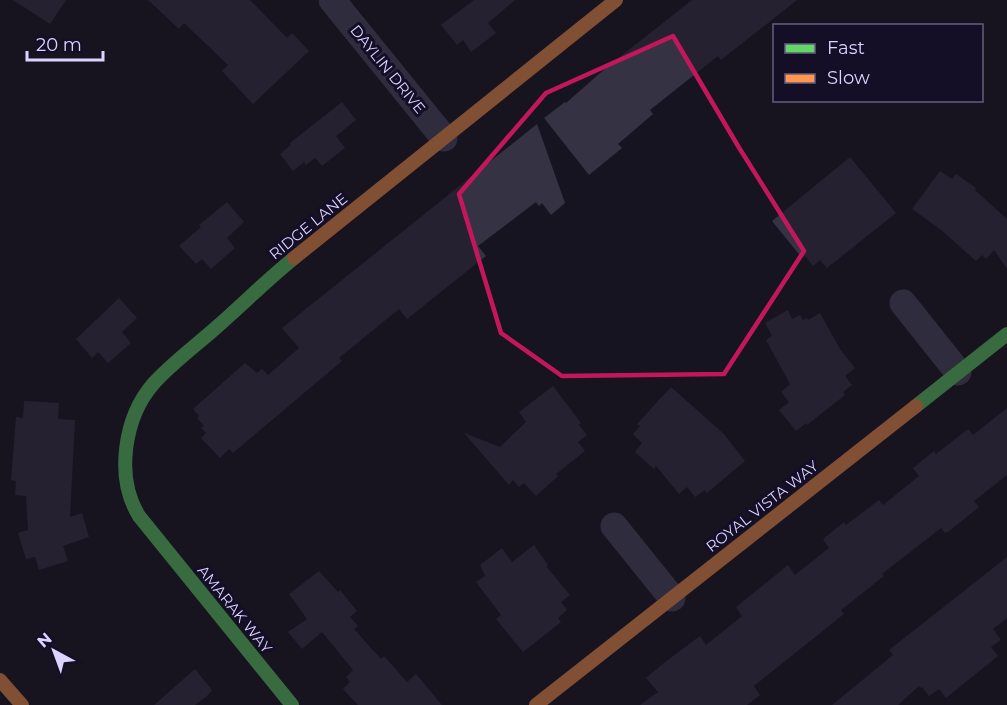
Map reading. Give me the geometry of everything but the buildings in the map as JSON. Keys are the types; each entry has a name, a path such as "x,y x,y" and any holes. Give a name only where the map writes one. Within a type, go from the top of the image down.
{"street":[{"name":"DAYLIN DRIVE","path":"332,0 444,138"},
{"name":"RIDGE LANE","path":"152,533 136,510 128,483 125,456 129,431 138,407 154,383 289,262 616,0"},
{"path":"903,303 958,372"},
{"name":"ROYAL VISTA WAY","path":"536,705 1007,334"},
{"path":"614,526 672,598"},
{"name":"AMARAK WAY","path":"152,533 292,705"},
{"path":"0,680 22,705"}],"highlighted area":[{"path":"673,36 804,251 724,374 562,376 501,333 459,194 546,93"}],"traffic: fast":[{"path":"292,705 139,516 127,484 125,466 130,430 144,397 154,383 177,360 294,258"},
{"path":"916,406 1007,334"}],"traffic: slow":[{"path":"294,258 616,0"},
{"path":"536,705 916,406"},
{"path":"0,680 22,705"}]}
